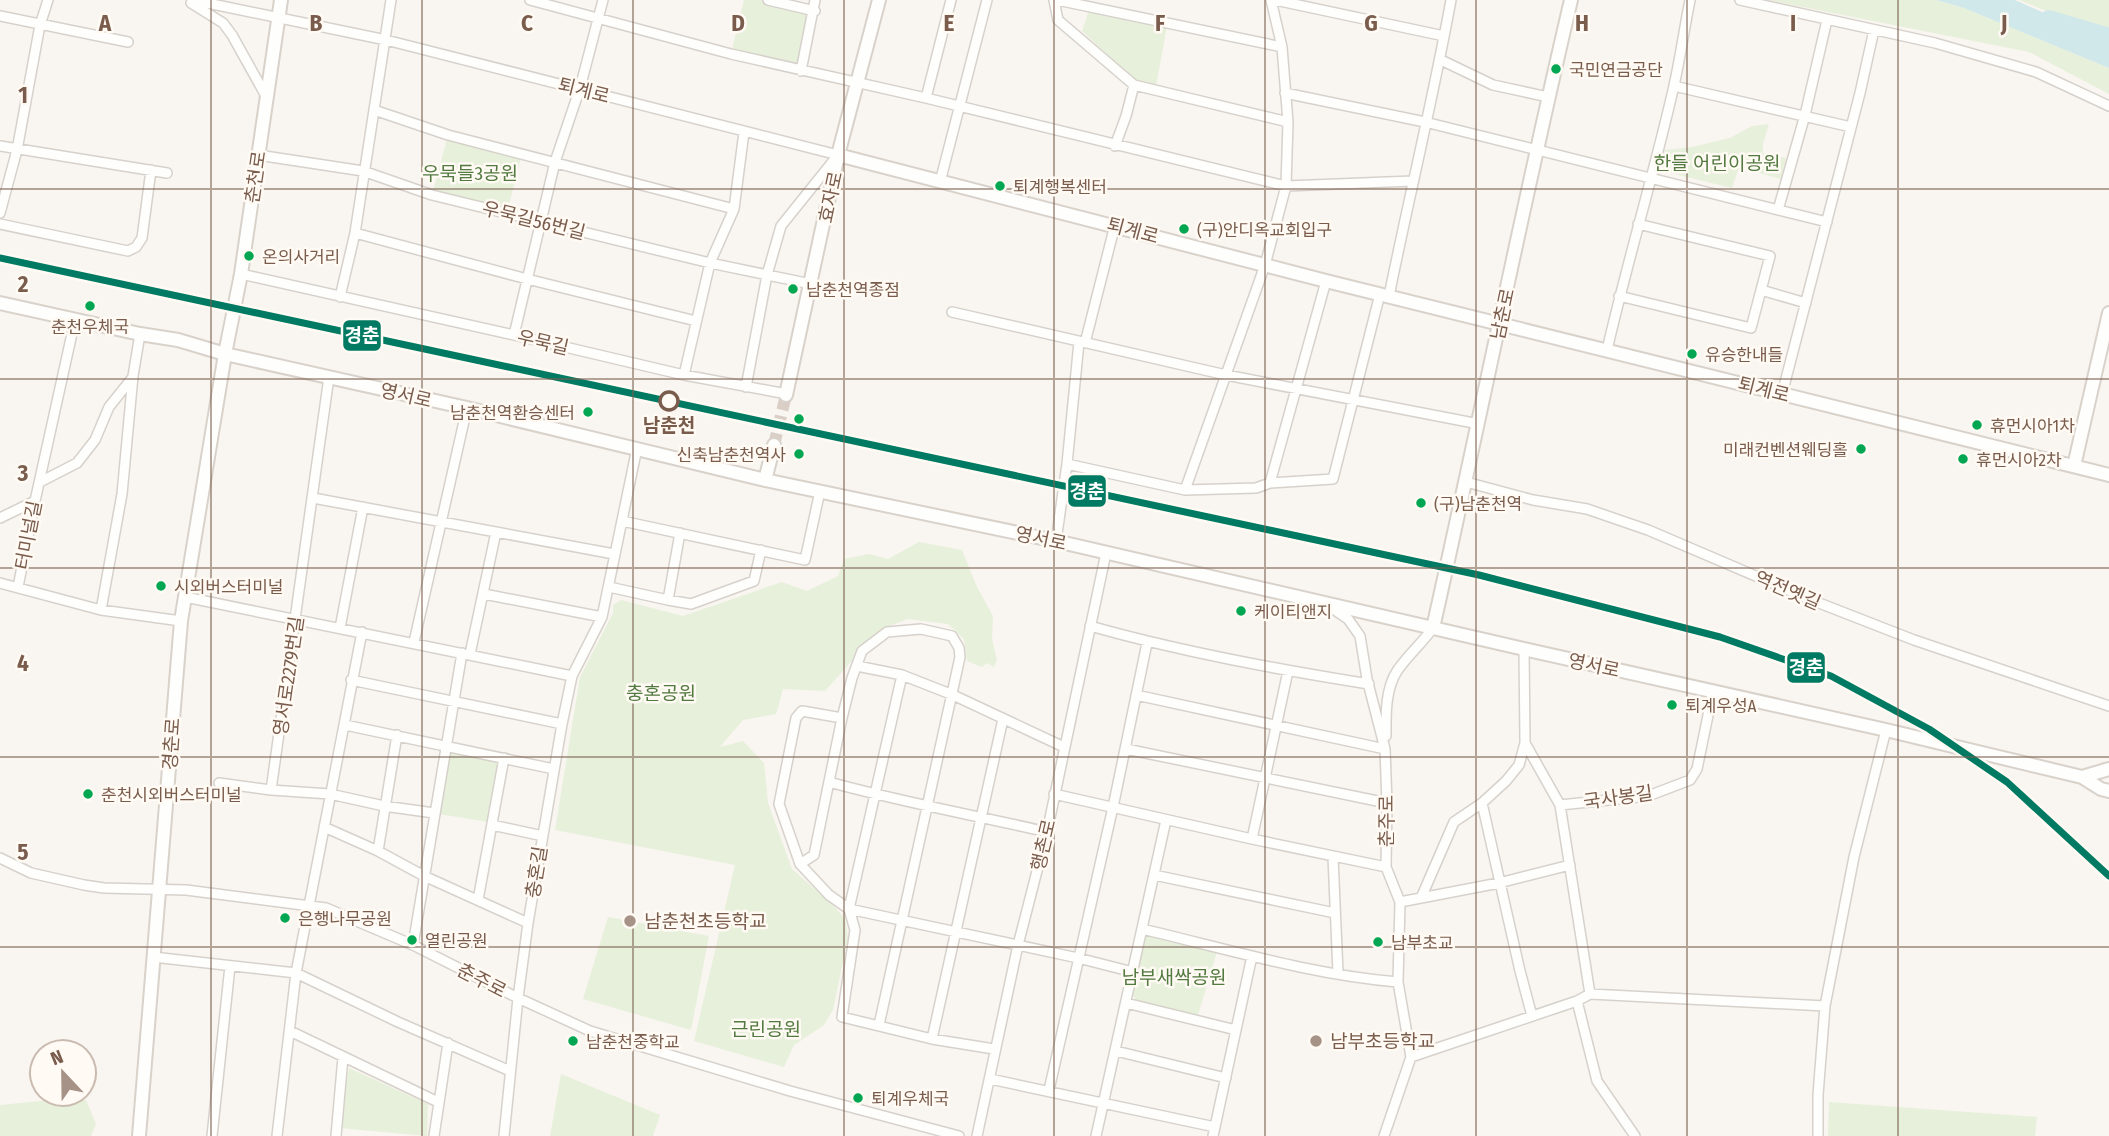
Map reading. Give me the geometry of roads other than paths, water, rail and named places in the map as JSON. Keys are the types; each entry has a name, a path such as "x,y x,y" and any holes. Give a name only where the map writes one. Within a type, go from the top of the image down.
{"street":[{"path":"0,213 17,150 40,26 48,0"},
{"path":"187,0 223,23 267,97"},
{"name":"퇴계로","path":"193,0 386,40 1326,281 2109,475"},
{"name":"춘천로","path":"225,354 241,274 281,0"},
{"path":"340,297 355,233 391,0"},
{"path":"530,0 801,71 926,98 1286,186 1413,181"},
{"path":"514,335 555,162 580,89 603,0"},
{"path":"768,0 815,11"},
{"path":"801,71 816,0"},
{"name":"효자로","path":"787,394 838,155 879,0"},
{"path":"926,98 951,0"},
{"path":"940,182 987,0"},
{"path":"1282,47 1093,4 1055,0 1058,20 1134,85 1288,122"},
{"path":"1185,490 1265,265 1286,186 1288,122 1282,47 1273,0 1444,36"},
{"path":"1067,464 1185,490 1256,488 1270,483 1333,479 1413,181 1441,60 1451,0"},
{"name":"남춘로","path":"1433,628 1571,0"},
{"path":"1607,351 1674,86 1690,0"},
{"path":"1740,0 1936,43 2036,72 2109,106"},
{"path":"0,16 128,42"},
{"path":"1778,210 1805,115 1827,20"},
{"path":"1782,394 1852,127 1874,30"},
{"path":"1441,60 1493,85 1548,97"},
{"path":"1115,146 1134,85"},
{"path":"1674,86 1852,127"},
{"path":"1285,93 1425,122 1827,222"},
{"path":"374,110 448,135 734,209"},
{"path":"684,375 710,263 734,209 744,132"},
{"path":"0,146 167,173"},
{"name":"우묵길56번길","path":"258,155 363,171 432,195 710,263 811,284"},
{"path":"746,387 767,275 781,226 838,155"},
{"path":"0,225 128,251 136,247 142,238 151,170"},
{"path":"1619,296 1751,328 1769,256 1638,224"},
{"path":"1056,541 1082,343 1115,225"},
{"path":"355,233 696,321"},
{"name":"우묵길","path":"241,274 684,375 787,394"},
{"path":"1270,483 1326,281"},
{"path":"1761,290 1806,303"},
{"name":"영서로","path":"0,303 178,340 225,354 467,408 765,480 1056,541 1886,730 2082,777 2109,791"},
{"path":"952,312 1226,374 1479,424"},
{"path":"2074,466 2109,313"},
{"name":"터미널길","path":"75,320 18,587 101,610 181,621"},
{"path":"101,610 122,494 133,376 140,334"},
{"name":"경춘로","path":"139,1136 181,621 225,354"},
{"path":"40,481 77,463 95,440 109,407 133,376"},
{"name":"영서로2279번길","path":"271,790 329,377"},
{"path":"414,642 467,408"},
{"path":"765,480 774,445"},
{"name":"충혼길","path":"504,1136 528,923 562,723 572,676 602,617 637,448"},
{"name":"역전옛길","path":"1466,482 1533,500 1587,509 1648,530 1814,601 1914,640 2109,706"},
{"path":"621,521 805,560 820,491"},
{"path":"313,498 614,554"},
{"path":"0,518 35,501"},
{"path":"340,628 363,508"},
{"path":"413,945 453,701 484,594 496,532"},
{"path":"668,600 680,533"},
{"path":"609,587 691,604 754,581 761,551"},
{"name":"행촌로","path":"977,1136 994,1049 1047,832 1106,553"},
{"path":"0,583 18,587"},
{"path":"484,594 602,617"},
{"path":"185,597 572,676"},
{"name":"춘주로","path":"1321,603 1340,613 1360,636 1385,749 1386,867 1400,902 1398,982 1410,1056 1384,1136"},
{"path":"1090,626 1147,643 1369,684"},
{"path":"1136,695 1385,749 1387,702 1391,682 1433,628"},
{"path":"800,864 814,855 842,718 862,651 887,632 921,629 952,636 959,648 960,657 953,695 879,1025"},
{"path":"277,1136 296,973 362,632"},
{"path":"1049,1090 1126,749 1147,643"},
{"path":"1421,898 1454,822 1482,803 1506,781 1518,765 1524,743 1524,649"},
{"path":"857,666 902,675 953,695 1064,747"},
{"path":"1252,839 1288,671"},
{"path":"902,675 849,909 855,930 842,1017 932,1039 994,1049"},
{"path":"352,680 562,723"},
{"name":"국사봉길","path":"1590,994 1560,805 1648,796 1689,780 1698,769 1713,691"},
{"path":"842,718 802,711 796,718 779,804 800,864 829,895 849,909 904,919 1133,972"},
{"path":"932,1039 1003,719"},
{"path":"345,725 554,769"},
{"path":"1818,1136 1818,1095 1825,1006 1854,857 1886,730"},
{"path":"377,851 397,735"},
{"path":"1524,743 1560,805"},
{"path":"1126,749 1387,803"},
{"path":"478,900 503,758"},
{"name":"영서로","path":"2082,777 2109,769"},
{"path":"829,782 928,807 1047,832"},
{"path":"219,783 330,794 384,807 434,813"},
{"path":"1054,794 1386,867"},
{"path":"1482,803 1532,1016"},
{"path":"1096,1136 1166,820"},
{"path":"492,825 542,836"},
{"path":"324,827 528,923"},
{"path":"1333,857 1338,973"},
{"name":"춘주로","path":"0,858 31,873 84,885 186,890 326,908 413,945 590,1031 790,1091 959,1136"},
{"path":"1400,902 1499,883 1570,865"},
{"path":"1154,876 1335,913"},
{"path":"1142,929 1252,956 1398,982"},
{"path":"990,1079 1049,1090 1214,1131 1252,956"},
{"path":"153,957 296,973 510,1071"},
{"path":"212,1136 230,966"},
{"path":"1410,1056 1577,1001 1590,994 1825,1006"},
{"path":"1577,1001 1597,1081 1635,1136"},
{"path":"1126,1003 1236,1030"},
{"path":"290,1031 438,1102"},
{"path":"434,1136 448,1043"},
{"path":"1116,1051 1226,1078"},
{"path":"336,1136 343,1057"}],"water":[{"path":"1936,0 2015,0 2109,42 2109,68 1964,8"}],"waterway":[{"path":"2049,19 2109,37"}],"tunnel":[{"path":"774,445 786,395"}],"place":[{"name":"국민연금공단","path":"1556,69"},
{"name":"퇴계행복센터","path":"1000,186"},
{"name":"(구)안디옥교회입구","path":"1184,229"},
{"name":"온의사거리","path":"249,256"},
{"name":"남춘천역종점","path":"793,289"},
{"name":"춘천우체국","path":"90,306"},
{"name":"유승한내들","path":"1692,354"},
{"name":"남춘천","path":"669,401"},
{"name":"남춘천역환승센터","path":"588,412"},
{"name":"휴먼시아1차","path":"1977,425"},
{"name":"미래컨벤션웨딩홀","path":"1861,449"},
{"name":"신축남춘천역사","path":"799,454"},
{"name":"휴먼시아2차","path":"1963,459"},
{"name":"(구)남춘천역","path":"1421,503"},
{"name":"시외버스터미널","path":"161,586"},
{"name":"케이티앤지","path":"1241,611"},
{"name":"퇴계우성A","path":"1672,705"},
{"name":"춘천시외버스터미널","path":"88,794"},
{"name":"은행나무공원","path":"285,918"},
{"name":"남춘천초등학교","path":"630,921"},
{"name":"열린공원","path":"412,940"},
{"name":"남부초교","path":"1378,942"},
{"name":"남춘천중학교","path":"573,1041"},
{"name":"남부초등학교","path":"1316,1041"},
{"name":"퇴계우체국","path":"858,1098"}],"park label":[{"name":"한들 어린이공원","path":"1717,163"},
{"name":"우묵들3공원","path":"470,173"},
{"name":"충혼공원","path":"661,693"},
{"name":"남부새싹공원","path":"1174,977"},
{"name":"근린공원","path":"766,1029"}]}
